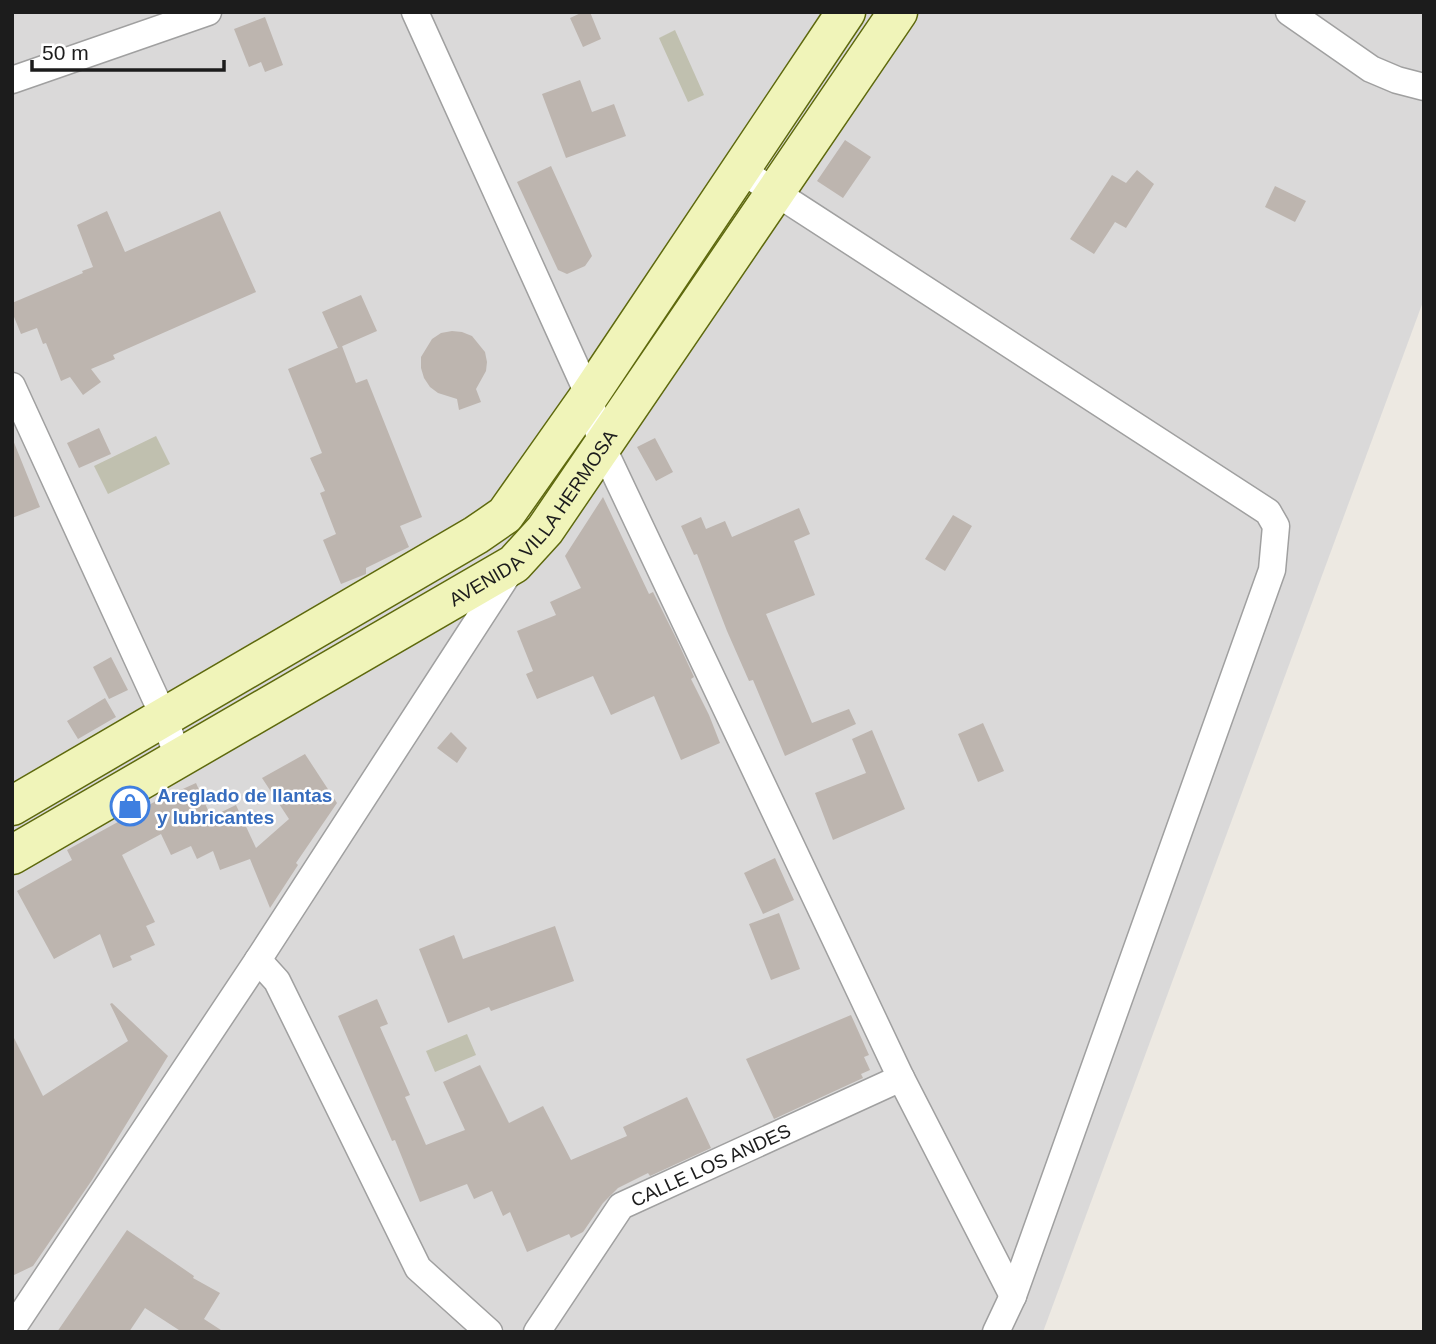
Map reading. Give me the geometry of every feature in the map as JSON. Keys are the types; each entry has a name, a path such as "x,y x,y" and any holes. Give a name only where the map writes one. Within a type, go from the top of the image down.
{"street":[{"path":"12,80 208,12"},
{"path":"415,12 589,396 602,446 901,1078 1013,1296"},
{"name":"AVENIDA VILLA HERMOSA","path":"12,806 475,536 505,515 589,396 846,12"},
{"name":"AVENIDA VILLA HERMOSA","path":"12,855 514,564 545,530 898,12"},
{"path":"1289,12 1371,69 1424,87"},
{"path":"740,170 1268,512 1276,526 1272,570 1013,1296 996,1332"},
{"path":"12,386 164,718 178,758"},
{"path":"12,1329 258,960 514,564"},
{"path":"258,960 277,981 418,1268 489,1332"},
{"name":"CALLE LOS ANDES","path":"537,1332 621,1206 901,1078"}],"shaded area":[{"path":"12,12 1424,12 1424,299 1043,1332 12,1332"},
{"path":"675,30 704,95 688,102 659,38"},
{"path":"156,436 170,464 108,494 94,466"},
{"path":"467,1034 476,1055 435,1072 426,1051"}],"building":[{"path":"590,12 601,39 583,47 570,18"},
{"path":"265,17 283,65 265,72 261,62 249,67 234,29"},
{"path":"580,80 592,112 614,104 626,136 566,158 542,94"},
{"path":"845,140 871,157 843,198 817,181"},
{"path":"551,166 592,256 585,266 567,274 558,270 517,182"},
{"path":"1137,170 1154,184 1126,228 1115,222 1094,254 1070,239 1112,175 1126,183"},
{"path":"1275,186 1306,201 1295,222 1265,207"},
{"path":"107,211 125,252 220,211 256,292 113,355 115,359 91,369 101,382 83,395 70,377 61,381 37,328 21,334 12,312 12,303 93,267 77,225"},
{"path":"361,295 377,331 338,348 322,312"},
{"path":"452,331 472,336 485,352 487,362 486,371 476,389 481,402 459,410 457,399 438,393 430,387 421,368 421,357 432,339 441,333"},
{"path":"342,346 356,383 367,379 422,517 400,526 409,547 366,568 366,574 341,584 323,540 336,534 320,493 325,491 310,458 322,453 288,369"},
{"path":"99,428 111,454 79,468 67,443"},
{"path":"655,438 673,472 656,481 637,447"},
{"path":"12,441 40,507 12,518"},
{"path":"603,497 649,594 653,592 676,638 720,743 681,760 654,696 611,715 593,676 537,699 526,674 533,671 517,631 556,615 550,602 581,588 565,556"},
{"path":"799,508 810,534 794,541 815,595 766,614 812,723 849,709 856,724 785,756 753,680 749,681 727,631 697,554 694,555 681,526 701,517 706,529 725,521 732,537"},
{"path":"953,515 972,526 945,571 925,559"},
{"path":"111,657 128,690 109,699 93,667"},
{"path":"105,698 116,717 78,739 67,721"},
{"path":"983,723 1004,771 978,782 958,734"},
{"path":"872,730 905,809 833,840 815,793 866,773 852,739"},
{"path":"451,732 467,748 457,763 437,748"},
{"path":"305,754 337,803 296,863 298,865 270,908 250,859 220,870 213,851 197,859 191,846 171,855 161,834 122,855 155,922 146,926 155,945 130,956 132,960 113,968 100,934 54,959 17,891 72,860 67,850 156,801 196,783 211,817 236,805 256,848 289,819 262,778"},
{"path":"775,858 794,900 763,914 744,873"},
{"path":"779,913 800,969 771,980 749,924"},
{"path":"555,926 574,981 491,1011 489,1007 448,1023 419,949 454,935 463,959"},
{"path":"377,999 388,1024 380,1027 410,1095 405,1097 426,1145 465,1130 443,1082 480,1065 509,1123 543,1106 571,1160 627,1136 623,1127 687,1097 711,1148 618,1188 603,1203 583,1232 571,1238 569,1234 527,1252 510,1212 503,1216 492,1191 474,1199 467,1184 420,1202 395,1140 392,1141 338,1016"},
{"path":"110,1004 168,1056 92,1180 33,1266 12,1276 12,1034 43,1096 128,1041"},
{"path":"851,1015 869,1055 864,1057 870,1070 861,1074 863,1078 774,1119 746,1059"},
{"path":"127,1230 194,1276 193,1278 220,1293 204,1319 224,1332 182,1332 145,1308 129,1332 57,1332"}],"place":[{"name":"Areglado de llantas y lubricantes","path":"130,806"}]}
